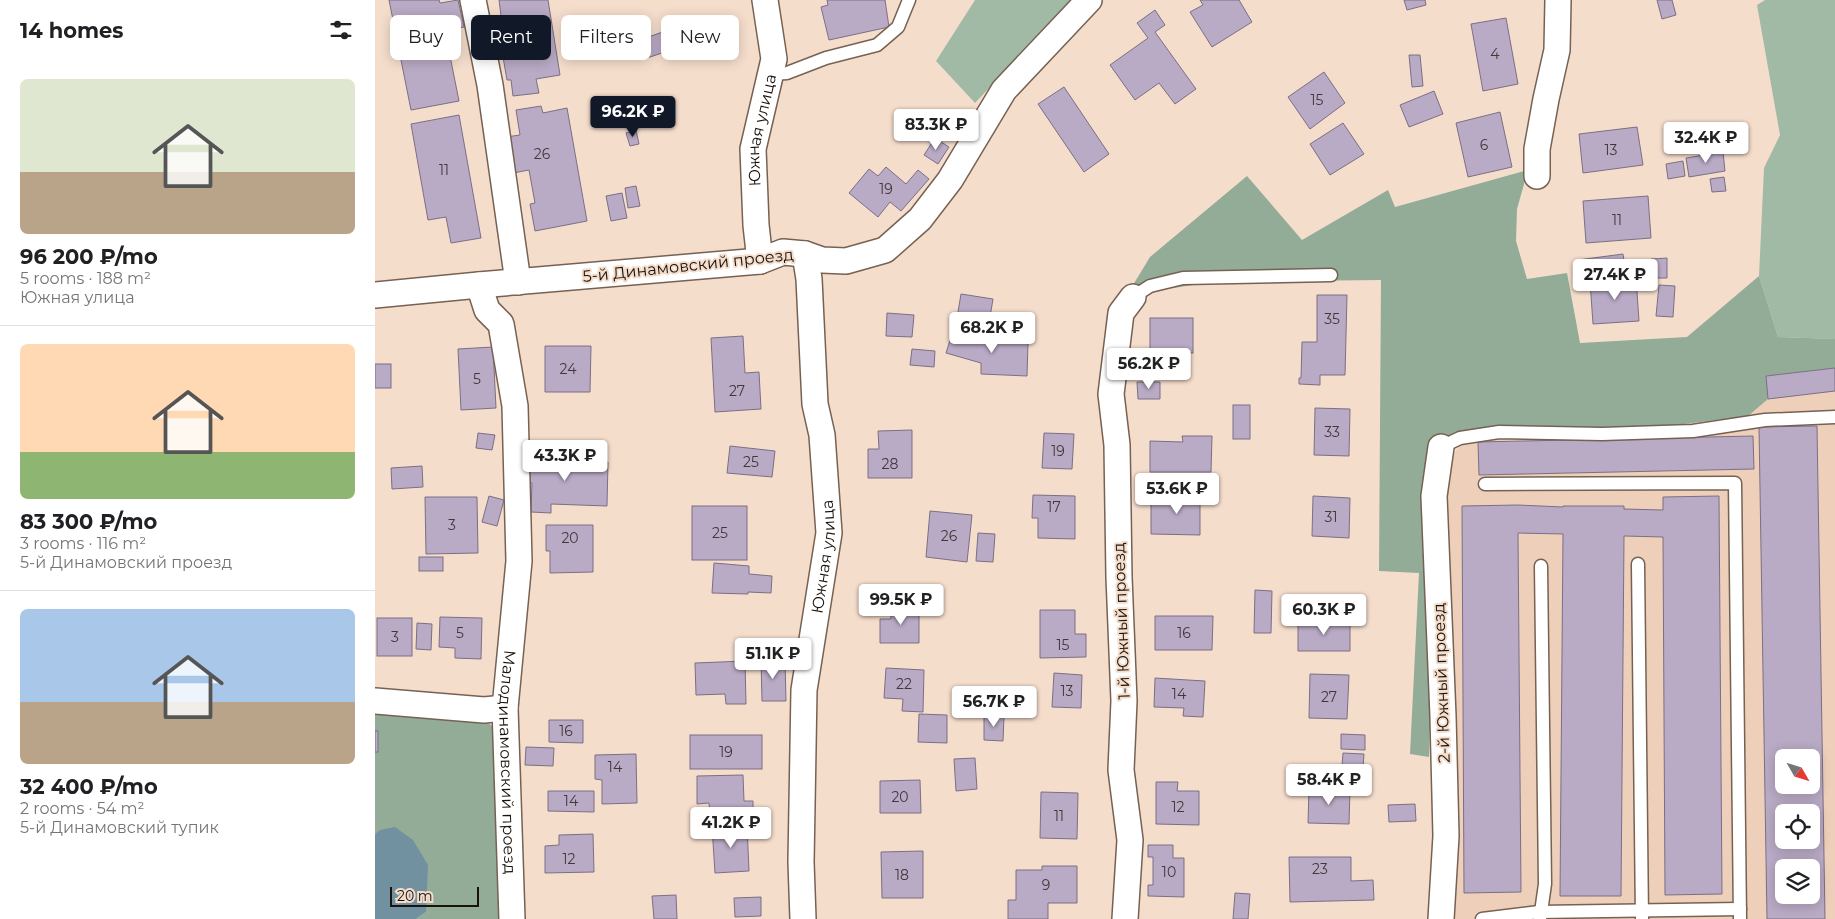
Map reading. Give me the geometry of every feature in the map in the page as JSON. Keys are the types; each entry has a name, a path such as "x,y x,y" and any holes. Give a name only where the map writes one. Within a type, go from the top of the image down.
{"street":[{"path":"473,0 490,85 518,282"},
{"name":"Южная улица","path":"760,261 756,225 753,149 774,59 765,0"},
{"name":"5-й Динамовский проезд","path":"375,295 760,261 783,252 805,254 822,260 846,261 885,250 920,219 949,180 1004,90 1089,0"},
{"path":"1537,176 1537,149 1557,50 1558,0"},
{"name":"Южная улица","path":"803,919 801,862 804,690 829,533 821,435 815,404 809,279 805,254"},
{"name":"Малодинамовский проезд","path":"479,285 487,310 501,324 515,406 519,562 505,708 512,919"},
{"name":"1-й Южный проезд","path":"1125,919 1130,840 1121,770 1124,701 1119,577 1117,446 1111,394 1121,313 1133,297"},
{"name":"2-й Южный проезд","path":"1441,447 1433,496 1443,716 1446,836 1441,919"},
{"path":"375,701 484,710 505,708"}],"lane":[{"path":"770,74 787,73 826,58 877,45 897,27 909,0"},
{"path":"1133,297 1150,286 1183,278 1331,276"},
{"path":"1441,447 1460,438 1499,432 1601,434 1693,431 1765,420 1835,418"},
{"path":"1483,919 1540,916 1740,914 1735,483 1485,484"},
{"path":"1638,564 1642,915"},
{"path":"1540,916 1545,884 1541,566"}],"shaded area":[{"path":"1835,368 1835,919 1450,919 1448,464 1462,441 1675,425 1766,376"}],"green space":[{"path":"975,0 1072,0 975,103 936,61"},
{"path":"1765,0 1835,0 1835,339 1778,337 1759,276 1764,168 1780,135 1757,5"},
{"path":"1528,170 1517,209 1516,241 1527,279 1567,273 1580,343 1687,337 1759,276 1778,337 1835,339 1835,368 1766,376 1768,399 1748,416 1675,425 1462,441 1433,441 1433,623 1429,757 1410,754 1419,573 1379,571 1381,280 1213,282 1153,291 1130,290 1150,257 1247,176 1302,240 1388,190 1395,207"},
{"path":"375,706 481,717 492,726 500,743 504,919 416,919 426,912 381,830 375,834"}],"water":[{"path":"395,827 413,840 428,865 426,912 416,919 375,919 375,834 380,830"}],"building":[{"path":"389,0 439,0 440,3 458,0 464,27 461,28 461,15 392,15"},
{"path":"499,0 548,0 550,15 501,15"},
{"path":"827,0 885,0 889,27 829,40 821,7 828,5"},
{"path":"1200,0 1239,0 1252,22 1212,47 1190,12 1203,5"},
{"path":"1404,0 1425,0 1426,5 1407,10"},
{"path":"1657,0 1672,0 1676,15 1662,19"},
{"path":"1155,10 1165,25 1155,32 1196,89 1175,104 1159,83 1135,100 1110,65 1148,38 1137,23"},
{"path":"1506,18 1518,84 1483,91 1471,24"},
{"path":"551,19 560,75 536,79 539,93 513,96 511,80 507,80 504,60 551,60"},
{"path":"661,33 661,53 651,57 651,36"},
{"path":"1409,55 1420,55 1423,86 1412,87"},
{"path":"401,60 451,60 459,101 411,110"},
{"path":"1324,72 1345,103 1310,129 1288,97"},
{"path":"1064,87 1109,154 1084,172 1038,104"},
{"path":"1434,91 1443,114 1409,127 1400,105"},
{"path":"541,106 543,113 567,108 587,221 535,231 530,204 535,203 529,170 513,173 506,137 520,135 516,110"},
{"path":"1500,112 1512,167 1468,177 1456,123"},
{"path":"459,115 481,238 451,243 446,217 428,220 411,124"},
{"path":"1343,123 1364,154 1330,175 1310,144"},
{"path":"1637,127 1643,165 1583,173 1579,134"},
{"path":"1720,129 1722,144 1699,146 1697,131"},
{"path":"636,130 639,144 630,146 626,133"},
{"path":"935,138 949,147 938,164 924,155"},
{"path":"1723,152 1725,171 1689,177 1686,158"},
{"path":"1683,161 1685,176 1668,179 1666,164"},
{"path":"886,167 906,184 918,170 929,179 901,211 890,202 878,217 849,193 869,169 878,176"},
{"path":"1724,177 1726,191 1712,192 1710,179"},
{"path":"636,186 640,206 628,208 625,188"},
{"path":"622,193 627,218 611,221 606,196"},
{"path":"1648,196 1651,238 1586,243 1583,201"},
{"path":"1623,254 1625,267 1580,273 1578,260"},
{"path":"1667,258 1667,278 1651,278 1651,259"},
{"path":"1636,277 1639,321 1593,324 1590,281"},
{"path":"1659,285 1675,286 1673,317 1656,316"},
{"path":"961,294 993,299 988,329 956,324"},
{"path":"1317,295 1347,295 1345,375 1320,375 1320,385 1299,384 1299,378 1301,378 1302,342 1317,342"},
{"path":"887,313 914,315 912,337 886,336"},
{"path":"1150,318 1193,318 1193,353 1150,353"},
{"path":"953,331 983,340 1028,342 1027,376 981,374 981,363 946,353"},
{"path":"743,336 745,373 759,372 761,409 715,412 711,338"},
{"path":"545,346 591,346 590,392 545,392"},
{"path":"493,347 496,408 461,410 458,349"},
{"path":"912,349 935,351 934,367 910,365"},
{"path":"375,364 391,364 391,388 375,388"},
{"path":"1835,368 1835,391 1768,399 1766,376"},
{"path":"1137,382 1160,382 1160,399 1138,399"},
{"path":"1233,405 1250,405 1250,439 1233,439"},
{"path":"1315,408 1350,409 1349,456 1314,455"},
{"path":"1817,426 1825,919 1767,919 1759,427"},
{"path":"912,430 912,478 868,478 868,449 879,449 878,431"},
{"path":"478,433 495,435 492,450 476,448"},
{"path":"1044,433 1074,434 1072,469 1042,468"},
{"path":"1182,436 1212,436 1211,472 1150,472 1150,441 1183,442"},
{"path":"1753,436 1754,469 1479,475 1478,442"},
{"path":"730,446 775,451 772,477 727,473"},
{"path":"527,451 554,451 554,461 608,462 607,506 551,504 551,513 531,512 532,483 526,483"},
{"path":"422,466 423,487 392,489 391,468"},
{"path":"1177,492 1200,492 1200,535 1151,534 1151,501 1177,501"},
{"path":"1033,495 1075,496 1075,539 1038,538 1038,518 1032,518"},
{"path":"489,496 504,500 497,526 482,522"},
{"path":"1313,496 1350,498 1349,538 1312,536"},
{"path":"1719,496 1722,894 1665,895 1663,537 1624,536 1621,896 1560,896 1563,534 1518,533 1521,892 1464,893 1462,506 1624,506 1624,509 1663,510 1663,497"},
{"path":"425,497 477,497 478,553 426,554"},
{"path":"692,506 747,506 747,560 692,560"},
{"path":"930,511 972,515 967,562 926,557"},
{"path":"546,525 593,525 593,572 550,573 550,551 546,551"},
{"path":"978,533 995,534 993,562 976,561"},
{"path":"419,557 443,557 443,571 419,571"},
{"path":"714,563 749,566 749,574 772,576 771,593 712,593"},
{"path":"1255,590 1272,591 1271,633 1254,633"},
{"path":"919,606 919,643 880,643 880,619 891,619 890,607"},
{"path":"1040,610 1075,610 1075,634 1086,634 1086,657 1040,658"},
{"path":"1155,616 1213,616 1212,650 1155,650"},
{"path":"440,617 482,618 481,659 455,658 455,648 439,647"},
{"path":"377,618 412,618 412,656 377,656"},
{"path":"1298,621 1350,622 1350,651 1298,651"},
{"path":"417,623 432,624 431,650 416,649"},
{"path":"761,660 785,660 786,701 762,701"},
{"path":"745,661 746,704 726,704 725,694 696,695 695,663"},
{"path":"886,668 924,670 923,712 902,711 903,699 884,698"},
{"path":"1054,673 1082,675 1081,708 1052,707"},
{"path":"1310,674 1349,675 1347,719 1309,718"},
{"path":"1155,678 1205,681 1203,717 1183,716 1184,708 1154,707"},
{"path":"919,714 947,715 947,743 918,742"},
{"path":"984,715 1004,716 1003,741 984,740"},
{"path":"549,720 583,720 583,743 549,742"},
{"path":"375,731 378,731 378,752 375,752"},
{"path":"1341,734 1365,735 1365,750 1341,749"},
{"path":"690,735 762,735 762,769 690,769"},
{"path":"526,747 554,748 553,766 525,765"},
{"path":"1343,753 1364,754 1363,767 1342,766"},
{"path":"636,754 637,803 602,804 602,780 595,779 595,755"},
{"path":"975,758 977,789 956,791 954,759"},
{"path":"743,775 744,801 753,801 753,814 710,815 709,803 697,804 697,776"},
{"path":"920,780 921,813 880,813 880,781"},
{"path":"1156,782 1178,782 1177,791 1199,791 1199,825 1156,824"},
{"path":"1309,788 1350,790 1349,824 1308,823"},
{"path":"548,791 594,791 594,812 548,811"},
{"path":"1041,792 1078,793 1077,839 1040,838"},
{"path":"1415,804 1416,821 1389,822 1388,805"},
{"path":"747,825 749,871 715,873 712,827"},
{"path":"593,834 594,872 545,873 545,846 559,845 559,835"},
{"path":"1148,845 1173,845 1173,858 1184,858 1184,897 1148,896 1148,885 1153,885 1153,857 1148,857"},
{"path":"923,851 923,898 882,898 881,852"},
{"path":"1289,857 1351,857 1351,881 1373,880 1374,900 1290,902"},
{"path":"1042,866 1077,866 1077,903 1048,903 1048,919 1008,919 1008,900 1016,900 1016,870 1042,870"},
{"path":"1235,893 1250,894 1248,919 1233,919"},
{"path":"676,895 677,919 654,919 652,896"},
{"path":"761,897 761,916 735,917 734,898"}]}
